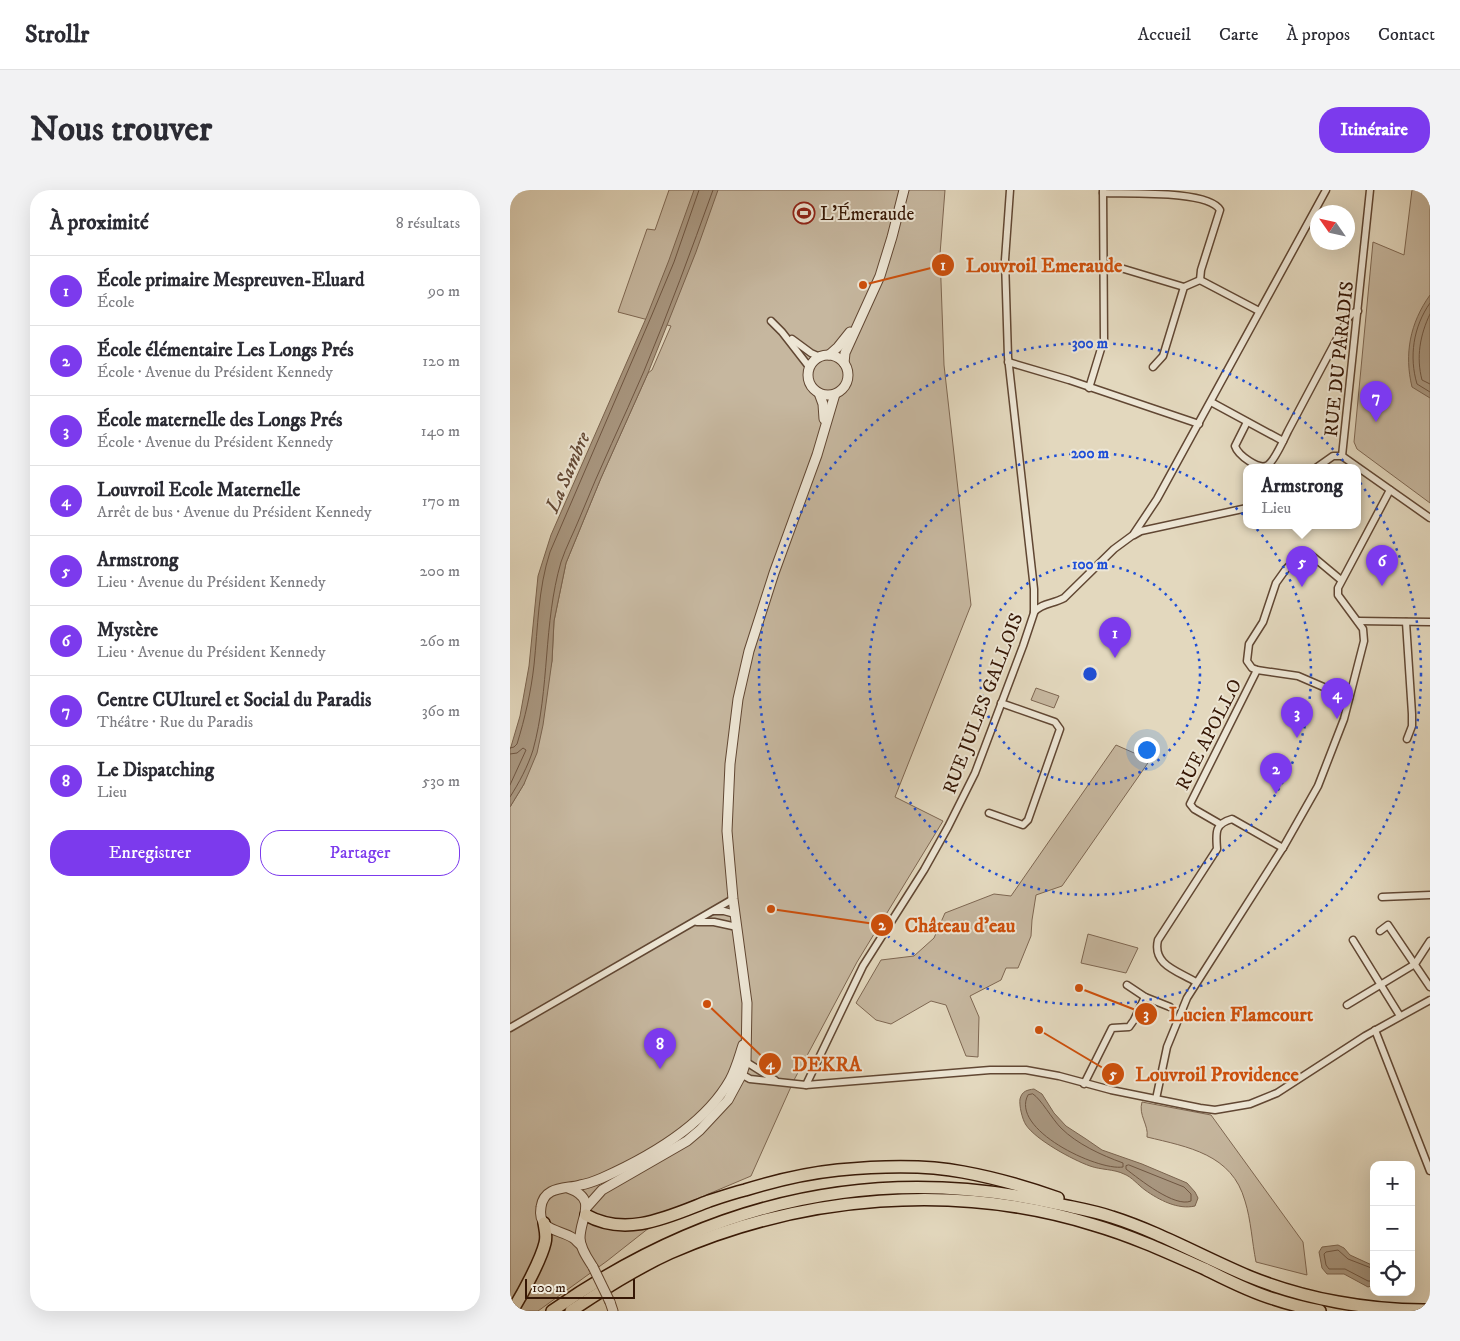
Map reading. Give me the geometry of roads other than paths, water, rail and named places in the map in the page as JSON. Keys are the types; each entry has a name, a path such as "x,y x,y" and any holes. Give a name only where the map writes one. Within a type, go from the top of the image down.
{"highway":[{"path":"585,1215 602,1223 635,1225 672,1217 710,1201 748,1189 836,1170 904,1167 962,1171 1026,1186 1112,1217 1184,1246 1250,1277 1278,1287 1344,1303 1387,1309 1430,1310"},
{"path":"552,1311 616,1269 647,1252 687,1234 751,1211 809,1197 863,1190 941,1187 1025,1196 1112,1217"},
{"path":"571,1311 646,1264 709,1238 773,1218 816,1209 864,1202 909,1199 950,1200 1011,1207 1066,1217 1094,1225 1179,1258 1274,1300 1320,1311"},
{"path":"512,1311 534,1270 545,1244 544,1223"}],"street":[{"path":"558,1232 572,1232 602,1190 687,1141 700,1130 728,1100 738,1072 747,1035 748,1003 733,899 727,815 730,764 738,699 752,643 774,574 803,496 835,394 847,381 848,374 844,363 845,353 880,276 904,190"},
{"name":"RUE JULES GALLOIS","path":"806,1085 863,966 924,870 975,773 1034,613 1033,584 1008,362 1005,260 1010,190"},
{"path":"1133,535 1167,484 1326,190"},
{"name":"RUE DU PARADIS","path":"1353,464 1342,456 1369,199 1368,190"},
{"path":"1088,388 1104,340 1103,191 1179,192 1203,196 1215,202 1220,210 1201,270 1200,280"},
{"path":"1104,263 1184,287 1200,280"},
{"path":"1200,280 1259,311"},
{"path":"1153,367 1163,356 1184,287"},
{"path":"1270,464 1348,318 1353,312 1358,311"},
{"path":"835,394 824,395 811,385 809,379 810,368 814,362 838,347 859,320"},
{"path":"771,321 810,368"},
{"path":"782,332 805,349 840,359 844,363"},
{"path":"1008,362 1199,424"},
{"path":"820,393 825,427"},
{"path":"1211,402 1283,440"},
{"path":"1247,422 1235,446 1236,451 1257,464"},
{"path":"1322,464 1333,456 1342,456"},
{"name":"RUE DU PARADIS","path":"1361,469 1430,516"},
{"path":"1156,1099 1162,1068 1172,1034 1184,1004 1196,982 1283,848 1318,786 1344,719 1364,641 1363,629 1338,595 1338,588 1390,490"},
{"path":"1034,613 1044,604 1055,603 1064,598 1114,549 1141,531 1243,509"},
{"path":"1341,580 1311,555 1302,553 1296,558 1278,579 1263,622 1249,644 1247,661 1252,668 1257,670 1298,676 1349,698"},
{"path":"1358,621 1430,622"},
{"path":"1406,622 1412,714 1412,726 1407,739"},
{"name":"RUE APOLLO","path":"1220,824 1194,809 1190,804 1257,670"},
{"path":"989,814 1023,825 1028,820 1060,728 1055,722 1001,703"},
{"path":"1196,982 1162,962 1157,955 1156,948 1158,940 1217,848 1216,832 1220,824 1232,819 1283,848"},
{"path":"1382,898 1430,895"},
{"path":"510,1028 733,899"},
{"path":"713,911 735,914"},
{"path":"696,922 714,922 737,927"},
{"path":"1380,931 1388,926 1430,987"},
{"path":"1353,940 1382,984 1400,1016"},
{"path":"1347,1005 1415,964 1430,941"},
{"path":"1127,985 1146,997 1170,1007"},
{"path":"1084,1084 1112,1028 1129,1027 1146,997"},
{"path":"738,1072 750,1079 806,1085 990,1070 1026,1070 1059,1076 1084,1084 1215,1110 1250,1104 1277,1093 1375,1030 1430,1000"},
{"path":"1375,1030 1430,1171"},
{"path":"742,1059 778,1081"},
{"path":"611,1306 581,1245 572,1237 548,1227 544,1223 541,1208 547,1194 560,1187 568,1188 582,1185 601,1178 667,1143 699,1120 738,1072"},
{"path":"568,1188 580,1195 585,1215 580,1238 581,1245"}],"water":[{"path":"694,190 718,190 696,252 648,373 601,478 566,563 554,621 552,661 537,753 524,784 510,807 510,750 520,716 529,666 538,576 551,535 647,316"},
{"path":"1430,295 1430,398 1412,387 1409,351 1413,328"},
{"path":"1034,1089 1042,1094 1054,1113 1066,1126 1102,1150 1187,1183 1198,1198 1195,1206 1182,1207 1162,1201 1150,1194 1127,1175 1083,1163 1046,1143 1026,1125 1021,1112 1020,1099 1022,1094 1027,1090"},
{"path":"1338,1245 1344,1248 1350,1255 1370,1264 1370,1286 1344,1274 1327,1274 1322,1268 1319,1252 1322,1247"}],"place":[{"name":"L'Émeraude","path":"804,213"},
{"name":"Louvroil Emeraude","path":"863,285"},
{"name":"Centre CUlturel et Social du Paradis","path":"1376,422"},
{"name":"Mystère","path":"1382,586"},
{"name":"Armstrong","path":"1302,587"},
{"name":"École primaire Mespreuven-Eluard","path":"1115,658"},
{"name":"Louvroil Ecole Maternelle","path":"1337,719"},
{"name":"École maternelle des Longs Prés","path":"1297,738"},
{"name":"École élémentaire Les Longs Prés","path":"1276,794"},
{"name":"Château d'eau","path":"771,909"},
{"name":"Lucien Flamcourt","path":"1079,988"},
{"name":"DEKRA","path":"707,1004"},
{"name":"Louvroil Providence","path":"1039,1030"},
{"name":"Le Dispatching","path":"660,1069"}],"water label":[{"name":"La Sambre","path":"567,472"}]}
